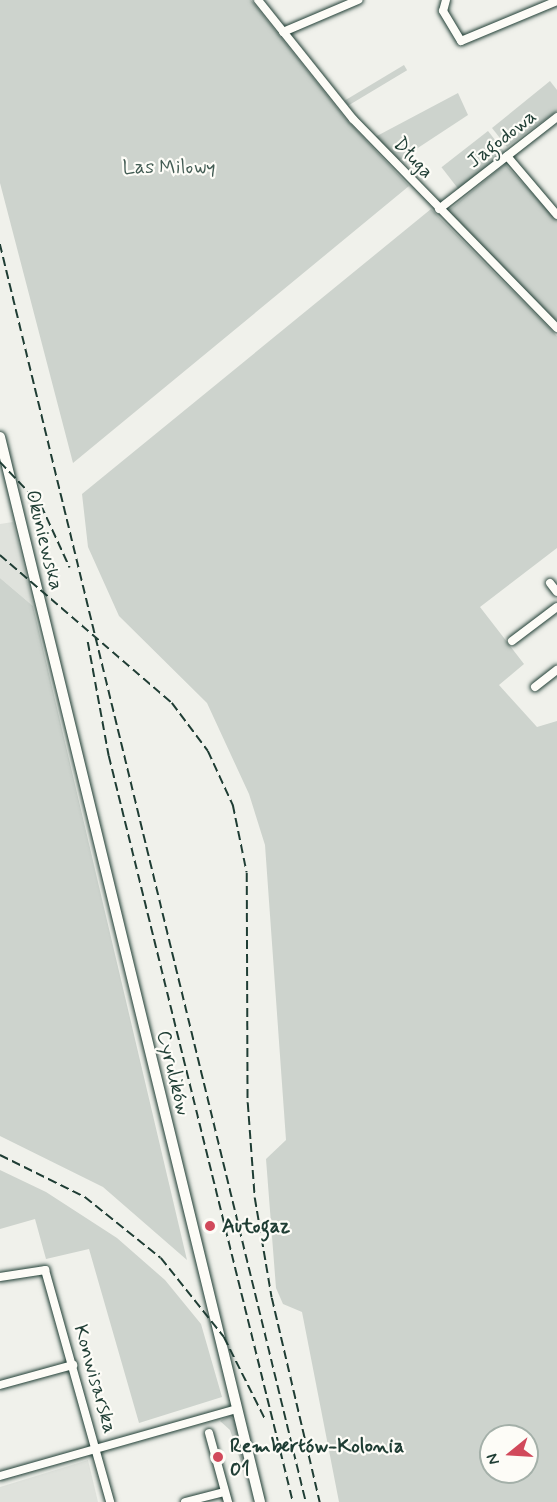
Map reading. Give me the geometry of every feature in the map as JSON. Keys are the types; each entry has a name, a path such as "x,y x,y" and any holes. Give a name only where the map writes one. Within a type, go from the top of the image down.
{"main road":[{"name":"Okuniewska","path":"0,437 53,652"},
{"name":"Cyrulików","path":"53,652 260,1502"}],"street":[{"name":"Długa","path":"258,0 353,119 439,210 557,328"},
{"path":"283,32 358,0"},
{"path":"446,0 443,11 461,41 557,1"},
{"name":"Jagodowa","path":"439,210 557,117"},
{"path":"507,156 557,215"},
{"path":"550,583 557,592"},
{"path":"512,641 557,607"},
{"path":"535,687 557,670"},
{"name":"Konwisarska","path":"0,1277 42,1268 97,1447 110,1502"},
{"path":"0,1385 73,1365"},
{"path":"0,1476 237,1409"},
{"path":"209,1433 228,1502"},
{"path":"184,1502 224,1492"}],"shaded area":[{"path":"13,522 33,606 0,578 0,524"},
{"path":"88,1460 98,1502 0,1502 0,1487"}],"green space":[{"name":"Las Milowy","path":"0,0 251,0 345,118 409,186 73,463 0,183"},
{"path":"404,65 407,70 348,106 345,101"},
{"path":"550,81 557,90 557,111 507,147 492,128"},
{"path":"458,93 468,115 398,161 375,137"},
{"path":"488,131 505,153 459,189 442,167"},
{"path":"505,164 557,220 557,322 448,211"},
{"path":"431,209 557,336 557,548 480,607 524,664 499,685 537,727 557,721 557,1502 339,1502 302,1312 283,1304 276,1288 266,1159 286,1140 265,845 249,794 207,703 119,616 88,547 82,494"},
{"path":"0,578 33,606 187,1260 103,1187 0,1136"},
{"path":"0,1170 46,1192 117,1238 165,1280 201,1324 222,1397 139,1423 89,1249 46,1259 35,1219 0,1229"},
{"path":"229,1416 236,1421 246,1477 230,1430 220,1421"}],"railway":[{"path":"0,244 306,1502"},
{"path":"0,462 41,505 70,568"},
{"path":"0,555 172,703 208,751 233,805 247,873 248,1103 255,1198 272,1298 320,1502"},
{"path":"88,642 109,756 293,1502"},
{"path":"0,1155 85,1197 161,1258 224,1337 265,1419"}],"place":[{"name":"Autogaz","path":"210,1226"},
{"name":"Rembertów-Kolonia 01","path":"218,1457"}]}
